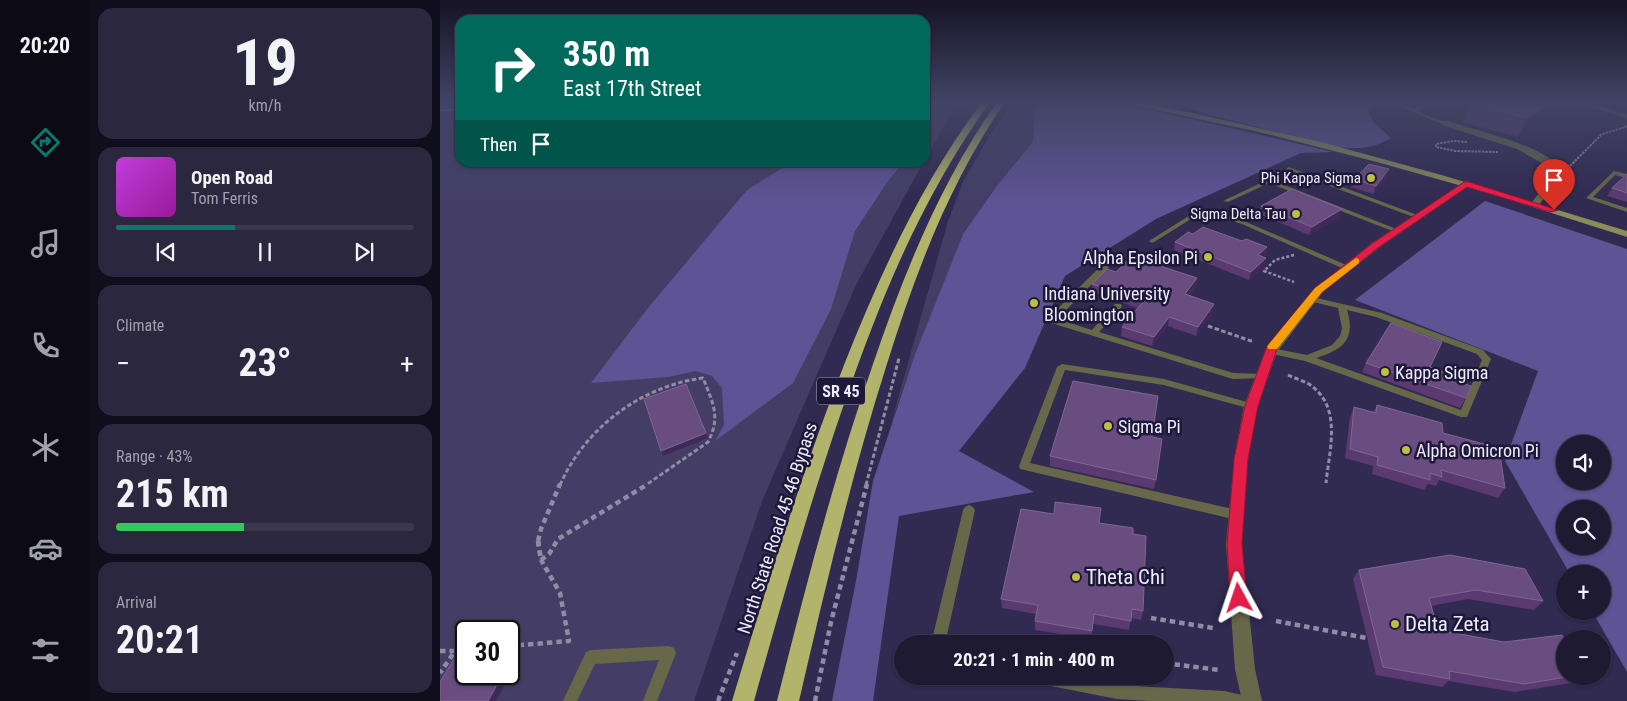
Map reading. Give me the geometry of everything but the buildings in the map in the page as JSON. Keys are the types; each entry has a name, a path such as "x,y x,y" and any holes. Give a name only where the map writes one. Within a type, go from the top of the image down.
{"highway":[{"name":"North State Road 45 46 Bypass","path":"743,701 809,486 869,318 893,261 932,184 963,135"},
{"name":"SR 45","path":"788,701 816,586 851,457 896,315 923,244 952,182 979,135"}],"main road":[{"path":"1280,135 1466,184 1627,234"}],"street":[{"path":"1480,135 1516,147 1552,164 1561,171 1535,204"},
{"path":"1252,701 1244,669 1234,544 1241,459 1251,406 1271,350 1319,290 1347,267 1466,184"}],"lane":[{"path":"1289,169 1418,217"},
{"path":"1627,176 1614,173 1589,198 1627,210"},
{"path":"1226,201 1269,182 1397,231"},
{"path":"1152,241 1197,213 1206,211 1244,224 1347,267"},
{"path":"1113,259 1051,320 1233,376 1261,376"},
{"path":"1271,350 1307,358 1464,415 1487,359 1480,352 1378,315 1312,299"},
{"path":"1093,334 1118,306"},
{"path":"1307,358 1327,352 1346,334 1348,326 1342,307"},
{"path":"1237,515 1024,466 1062,367 1164,382 1251,406"},
{"path":"940,635 969,510"},
{"path":"570,701 591,657 669,653 650,701"},
{"path":"1082,685 1117,692 1224,698 1242,701"}],"path":[{"path":"1561,171 1568,168 1601,135"},
{"path":"1474,144 1453,140 1443,141 1436,144 1436,147 1455,152 1503,152 1489,148"},
{"path":"1294,282 1264,271 1275,260 1305,250"},
{"path":"1208,326 1254,342"},
{"path":"815,701 831,622 899,357"},
{"path":"1288,375 1312,387 1327,404 1332,424 1326,483"},
{"path":"520,645 569,641 560,593 541,560 538,541 555,495 578,452 606,422 653,393 690,378 703,378 715,404 716,430 708,442 627,498 558,540 549,554 541,560"},
{"path":"1151,618 1213,628"},
{"path":"1276,621 1367,638"},
{"path":"440,651 455,651"},
{"path":"440,673 455,651"},
{"path":"1174,664 1219,670"}],"shaded area":[{"name":"Indiana University Bloomington","path":"440,135 455,135 455,167 930,167 930,135 1627,135 1627,701 440,701"},
{"path":"440,135 455,135 455,167 921,167 856,285 762,501 694,701 440,701"},
{"path":"930,135 939,135 930,151"},
{"path":"990,135 1033,135 1033,141 996,187 963,234 915,354 890,427 948,221 963,182"},
{"path":"1033,135 1259,135 1334,152 1301,153 1156,219 1065,276 1025,368 959,451 1034,492 899,516 873,701 832,701 856,581 873,481 915,354 963,234 996,187 1033,141"},
{"path":"1288,135 1387,135 1391,138 1365,147 1337,147"},
{"path":"784,167 900,167 888,181 855,231 831,309 793,383 715,441 724,425 722,388 712,376 696,371 668,377 591,383 648,308 747,190"},
{"path":"1485,201 1627,249 1627,672 1611,644 1611,630 1603,630 1597,620 1611,620 1611,565 1565,565 1559,555 1611,555 1611,500 1556,500 1556,550 1505,461 1538,371 1355,300"}],"slow traffic":[{"path":"1273,347 1319,290 1356,261"}],"place":[{"name":"Phi Kappa Sigma","path":"1371,178"},
{"name":"Sigma Delta Tau","path":"1296,214"},
{"name":"Alpha Epsilon Pi","path":"1208,257"},
{"name":"Indiana University Bloomington","path":"1034,303"},
{"name":"Kappa Sigma","path":"1385,372"},
{"name":"Sigma Pi","path":"1108,426"},
{"name":"Alpha Omicron Pi","path":"1406,450"},
{"name":"Theta Chi","path":"1076,577"},
{"name":"Delta Zeta","path":"1395,624"}],"route":[{"path":"1239,598 1234,544 1241,459 1251,406 1273,346 1319,290 1376,245 1466,184 1554,210"}]}
